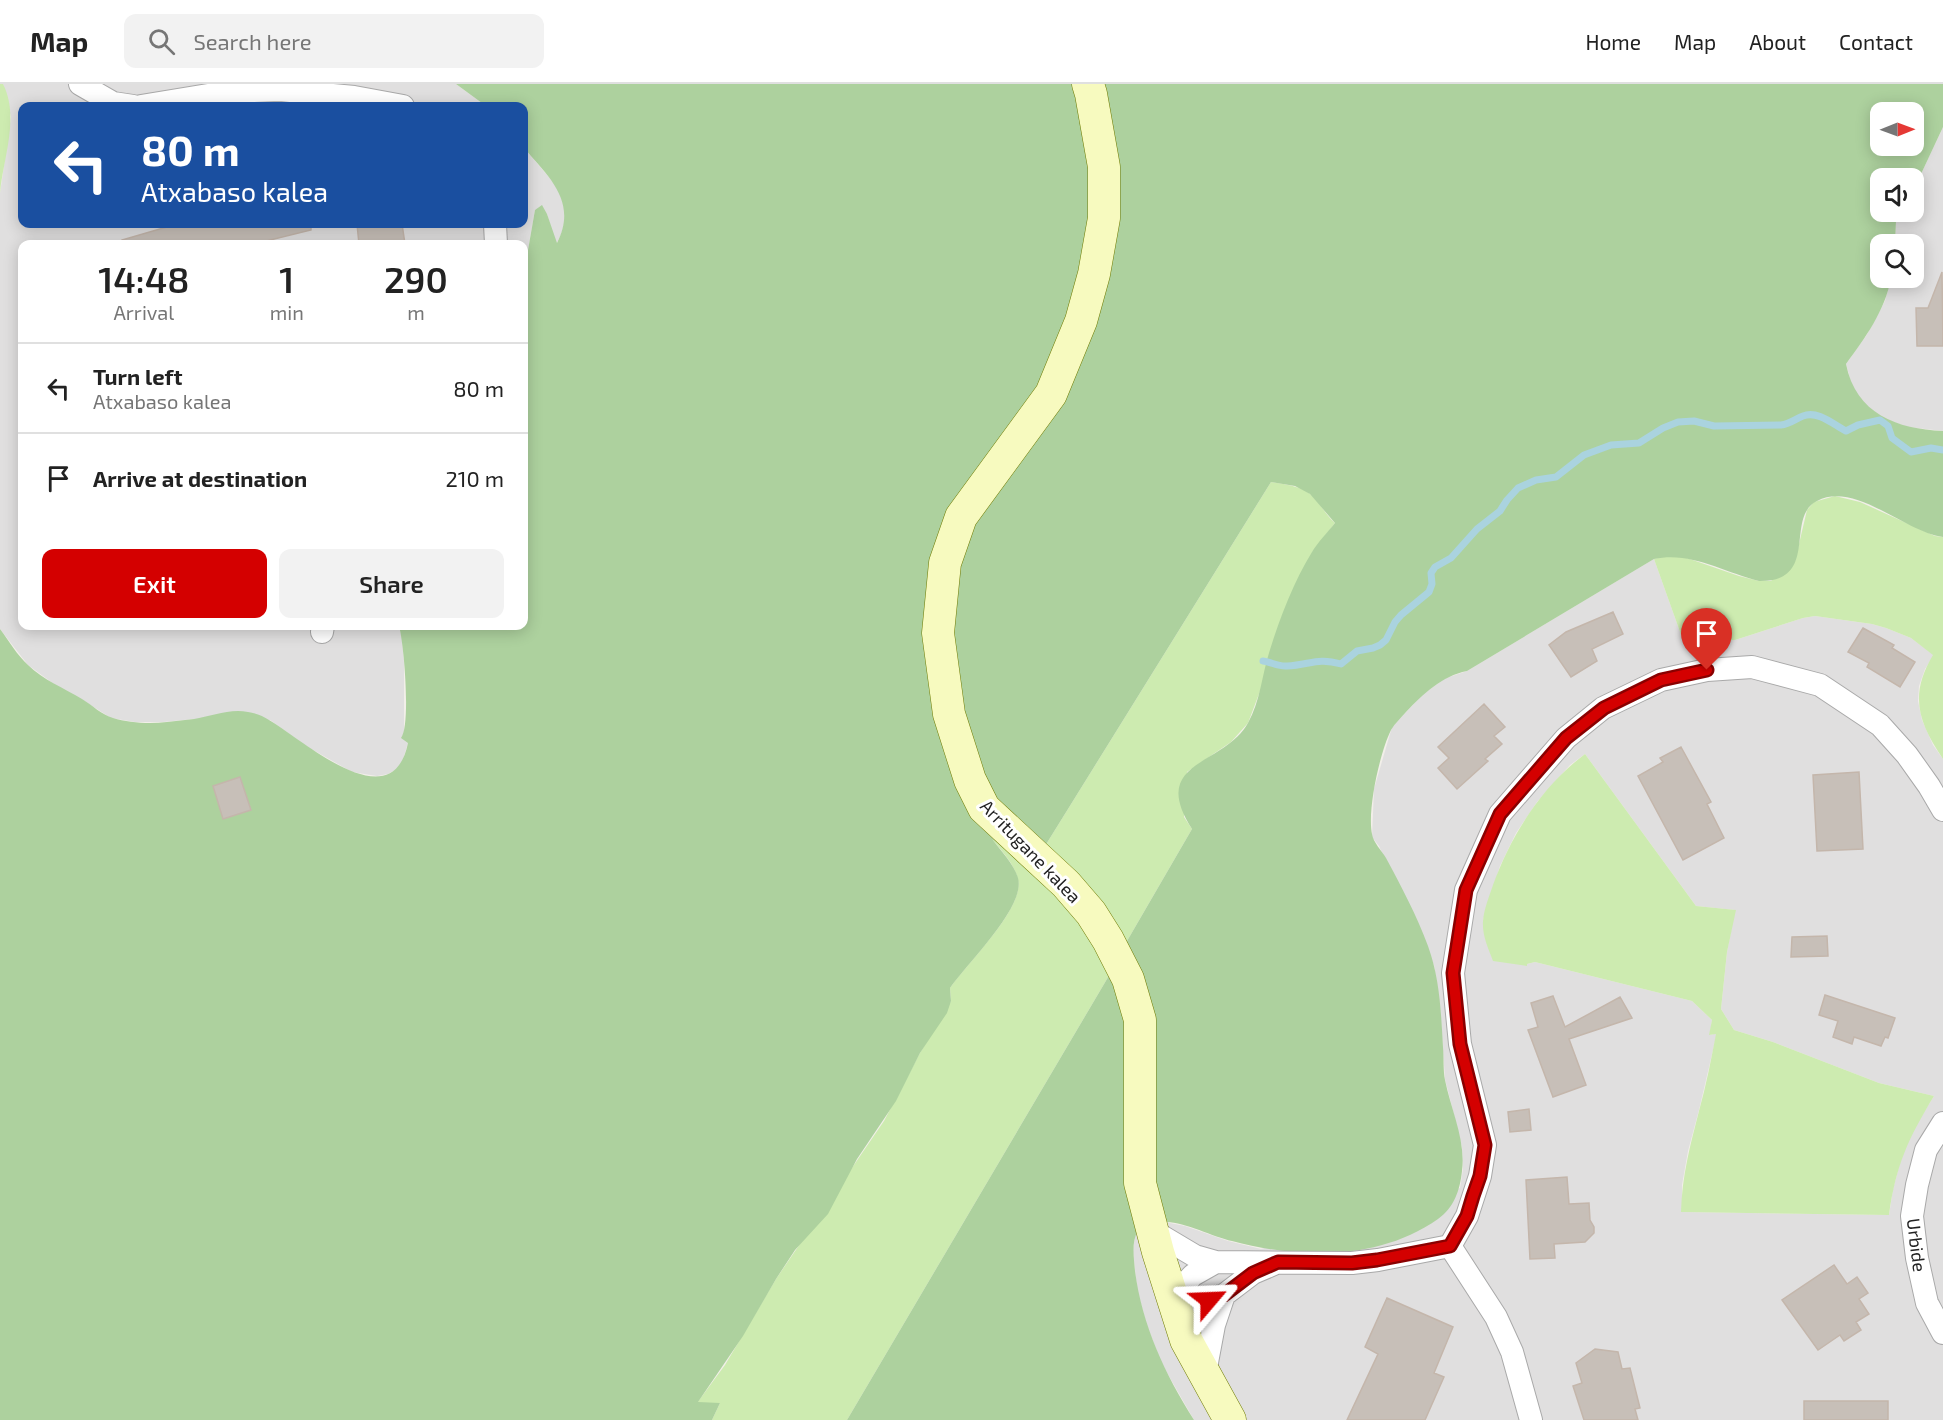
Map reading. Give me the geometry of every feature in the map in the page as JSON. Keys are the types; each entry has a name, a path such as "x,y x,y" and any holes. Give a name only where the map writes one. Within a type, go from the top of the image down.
{"street":[{"path":"80,84 111,102"},
{"name":"Arritugane kalea","path":"1088,84 1092,94 1104,167 1104,218 1094,274 1081,321 1051,394 961,517 945,563 938,633 949,714 970,780 984,808 1066,884 1091,913 1128,979 1140,1020 1140,1183 1186,1340 1230,1420"},
{"path":"166,102 227,92 280,90 381,102"},
{"path":"1153,1231 1195,1256 1216,1262 1369,1261 1450,1246 1467,1216 1480,1176 1485,1145 1460,1044 1453,973 1466,890 1500,814 1566,738 1604,708 1661,680 1707,670 1752,667 1820,685 1880,725 1907,754 1943,810"},
{"name":"Urbide","path":"1943,1123 1926,1150 1912,1216 1917,1258 1927,1303 1943,1333"},
{"path":"1450,1246 1496,1317 1512,1352 1531,1420"},
{"path":"1172,1297 1193,1275 1216,1262"},
{"path":"1172,1297 1202,1302 1224,1295 1253,1273 1278,1262"},
{"path":"1205,1373 1214,1325 1224,1295"}],"shaded area":[{"path":"3,84 456,84 481,102 18,102 18,228 528,228 528,153 554,183 565,209 565,221 561,235 556,244 547,214 535,210 528,250 528,240 18,240 18,630 400,630 404,662 404,734 408,743 402,763 397,769 377,776 352,772 306,746 270,720 194,719 135,722 111,718 58,687 28,665 0,629 0,193 11,117"},
{"path":"1943,127 1943,431 1907,427 1883,418 1862,402 1852,386 1846,364 1866,336 1885,301 1888,288 1924,288 1924,234 1895,234 1896,222 1924,222 1924,168"},
{"path":"1654,559 1684,643 1735,640 1815,616 1886,628 1911,638 1934,655 1925,669 1919,686 1918,701 1922,720 1933,745 1943,759 1943,1420 1194,1420 1162,1364 1147,1326 1137,1289 1133,1251 1138,1230 1165,1222 1261,1249 1460,1188 1463,1169 1462,1147 1445,1079 1440,1007 1434,965 1379,846 1372,837 1374,789 1392,727 1423,694 1446,678 1467,671","holes":["1585,754 1696,906 1735,910 1727,952 1721,1009 1734,1030 1773,1042 1879,1083 1934,1096 1913,1130 1901,1159 1889,1215 1682,1212 1682,1185 1688,1151 1717,1033 1710,1035 1712,1020 1692,1001 1535,962 1527,964 1483,920 1500,866 1516,833 1537,802 1570,765"]}],"green space":[{"path":"0,84 3,84 8,97 10,124 0,193"},
{"path":"456,84 1943,84 1943,127 1924,168 1870,168 1870,222 1896,222 1895,234 1870,234 1870,288 1888,288 1879,313 1846,364 1851,381 1869,407 1895,422 1910,427 1943,431 1943,537 1928,533 1864,502 1847,497 1832,497 1817,501 1808,509 1803,520 1796,560 1790,571 1778,579 1759,581 1694,560 1668,557 1654,559 1467,671 1441,681 1419,699 1396,723 1387,740 1379,766 1371,811 1372,834 1414,912 1435,971 1441,1009 1444,1076 1462,1148 1462,1171 1458,1192 1444,1215 1415,1233 1390,1243 1364,1249 1311,1253 1284,1251 1224,1239 1172,1222 1158,1223 1138,1230 1134,1240 1134,1255 1143,1311 1164,1367 1194,1420 847,1420 1117,962 1116,960 1192,829 1181,806 1179,790 1184,777 1194,767 1237,737 1252,715 1277,627 1299,575 1312,552 1335,523 1310,494 1295,486 1271,482 1032,867 992,839 1018,878 1018,890 1013,904 993,934 950,988 951,1001 947,1013 920,1053 896,1101 857,1159 828,1214 795,1250 743,1336 698,1402 720,1403 712,1420 0,1420 0,629 20,657 34,670 109,717 154,723 194,719 228,712 248,712 267,719 345,768 366,775 384,775 399,765 408,743 401,738 406,718 406,702 400,630 528,630 528,250 535,210 542,205 557,243 563,228 562,203 551,180 528,152 528,102 481,102"},
{"path":"1271,482 1296,487 1312,495 1335,523 1313,551 1248,723 1231,742 1187,772 1184,817 1192,829 1116,960 1117,962 847,1420 712,1420 720,1403 697,1403 725,1365 776,1279 884,1121 951,1001 950,988 993,936 1012,906 1018,880 1007,857 990,837 1032,867"},
{"path":"1835,496 1860,502 1935,536 1943,537 1943,759 1928,733 1920,708 1921,683 1933,655 1911,638 1872,624 1815,616 1735,640 1684,643 1654,559 1666,556 1684,557 1739,576 1759,581 1771,581 1795,561 1807,510 1814,502"},
{"path":"1585,754 1696,906 1736,910 1727,952 1721,1009 1734,1030 1773,1042 1879,1083 1934,1096 1904,1153 1895,1181 1889,1215 1681,1212 1687,1161 1716,1034 1709,1035 1712,1020 1692,1001 1535,962 1527,966 1493,961 1484,936 1483,921 1500,866 1519,830 1542,796 1569,767"}],"building":[{"path":"163,228 311,228 311,230 270,240 122,240"},
{"path":"357,228 403,228 404,240 359,240"},
{"path":"1942,272 1943,346 1917,346 1916,308 1928,308"},
{"path":"1613,612 1623,634 1592,649 1597,661 1571,677 1549,645 1566,632"},
{"path":"1863,628 1894,645 1892,648 1915,662 1900,687 1867,667 1869,663 1848,652"},
{"path":"1484,704 1505,727 1494,736 1502,744 1485,759 1488,761 1457,789 1438,768 1449,758 1438,747"},
{"path":"1681,747 1711,802 1707,804 1724,838 1683,860 1638,776 1663,762 1660,758"},
{"path":"1859,772 1863,849 1817,851 1813,775"},
{"path":"240,777 251,810 223,819 213,786"},
{"path":"1827,936 1828,956 1791,957 1792,937"},
{"path":"1825,995 1895,1018 1888,1038 1885,1037 1881,1046 1854,1037 1852,1044 1833,1037 1838,1021 1819,1015"},
{"path":"1553,996 1565,1027 1620,997 1632,1018 1569,1039 1586,1085 1553,1097 1528,1030 1538,1027 1531,1003"},
{"path":"1529,1109 1531,1130 1510,1132 1508,1112"},
{"path":"1567,1177 1569,1204 1589,1203 1590,1220 1594,1233 1585,1242 1554,1244 1555,1258 1530,1259 1526,1180"},
{"path":"1834,1265 1847,1284 1857,1277 1868,1293 1859,1299 1869,1314 1856,1322 1861,1330 1844,1341 1840,1335 1818,1350 1782,1300"},
{"path":"1387,1298 1453,1327 1434,1373 1444,1377 1425,1420 1347,1420 1378,1354 1365,1347"},
{"path":"1595,1349 1618,1352 1622,1369 1630,1368 1640,1408 1635,1409 1638,1420 1584,1420 1573,1386 1582,1383 1576,1363"},
{"path":"1804,1401 1888,1401 1888,1420 1804,1420"}],"waterway":[{"path":"1263,661 1284,666 1319,661 1341,664 1357,651 1380,645 1386,640 1401,615 1429,592 1432,584 1431,573 1435,567 1451,558 1477,529 1500,511 1518,488 1536,480 1556,477 1584,455 1611,445 1639,443 1663,428 1678,422 1694,421 1714,426 1781,425 1803,416 1814,415 1846,431 1858,425 1880,420 1888,426 1892,438 1911,452 1931,448 1943,450"}],"route":[{"path":"1209,1300 1224,1295 1253,1273 1278,1262 1352,1263 1450,1246 1467,1216 1480,1176 1485,1145 1460,1044 1453,973 1466,890 1500,814 1566,738 1604,708 1661,680 1707,670"}]}
